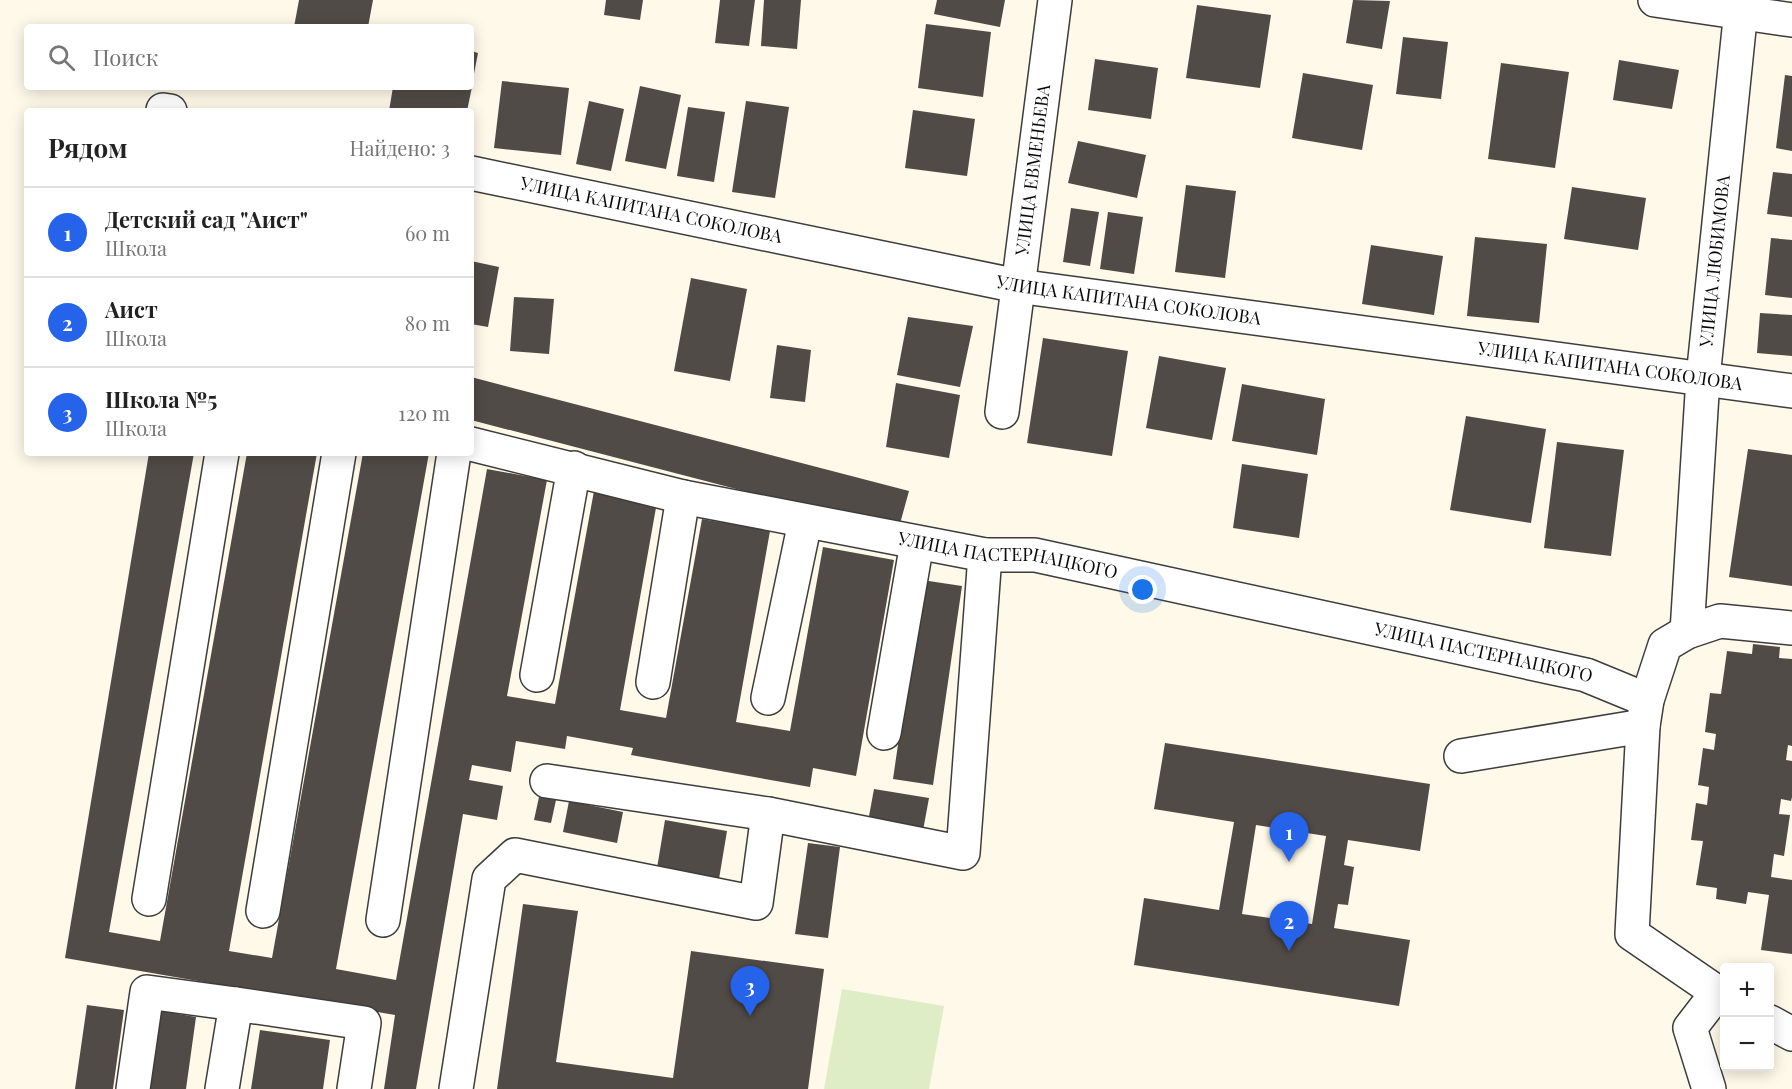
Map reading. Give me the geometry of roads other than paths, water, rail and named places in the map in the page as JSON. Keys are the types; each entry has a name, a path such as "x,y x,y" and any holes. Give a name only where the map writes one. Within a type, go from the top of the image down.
{"street":[{"name":"УЛИЦА ЕВМЕНЬЕВА","path":"1002,412 1055,0"},
{"path":"1655,0 1741,6 1792,20"},
{"name":"УЛИЦА ЛЮБИМОВА","path":"1687,632 1703,378 1741,6"},
{"name":"УЛИЦА КАПИТАНА СОКОЛОВА","path":"474,174 1018,286 1792,391"},
{"name":"УЛИЦА ПАСТЕРНАЦКОГО","path":"474,445 683,497 985,555 1035,555 1586,675 1645,713"},
{"path":"149,899 222,456"},
{"path":"263,911 339,456"},
{"path":"383,920 454,456"},
{"path":"537,675 574,468"},
{"path":"653,682 683,497"},
{"path":"768,698 805,522"},
{"path":"884,733 917,543"},
{"path":"546,781 768,814 963,853 985,555"},
{"path":"1720,994 1632,934 1645,713 1665,645 1687,632 1720,621 1792,628"},
{"path":"1461,756 1645,713"},
{"path":"456,1089 489,879 515,855 756,903 768,814"},
{"path":"133,1089 147,992 364,1023 354,1089"},
{"path":"1709,1089 1690,1028 1720,996"},
{"path":"222,1089 236,1004"},
{"path":"1774,1024 1792,1034"}],"place":[{"name":"Детский сад \"Аист\"","path":"1289,862"},
{"name":"Аист","path":"1289,951"},
{"name":"Школа №5","path":"750,1016"}]}
